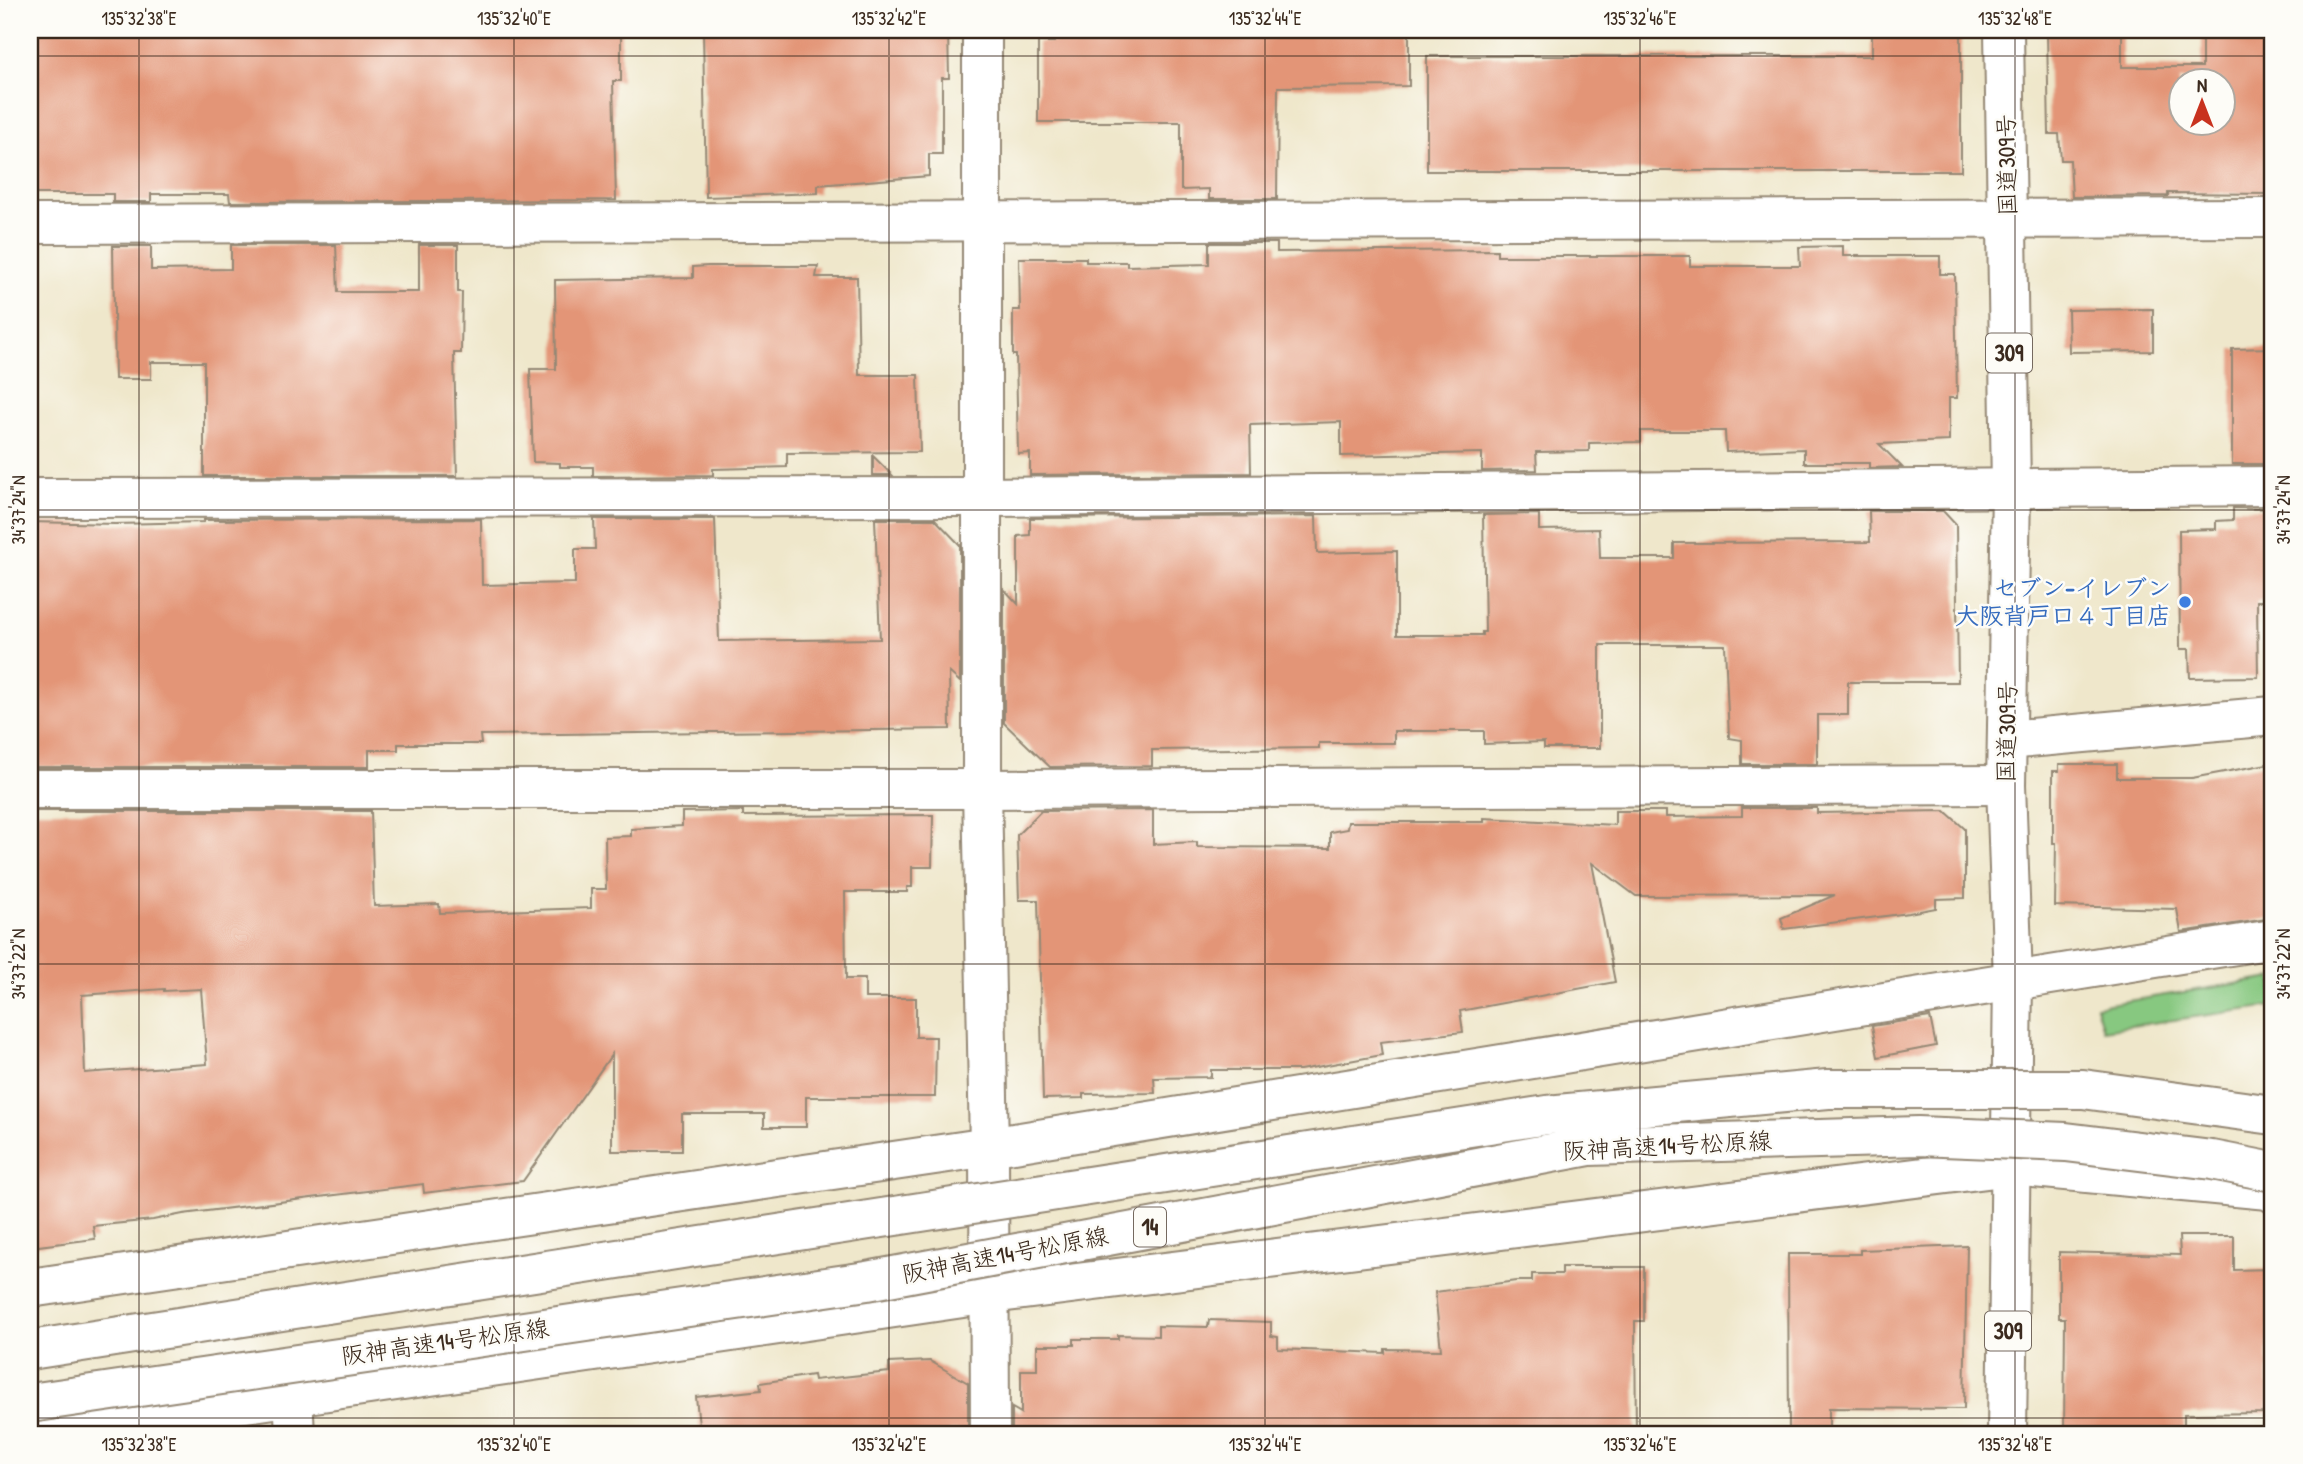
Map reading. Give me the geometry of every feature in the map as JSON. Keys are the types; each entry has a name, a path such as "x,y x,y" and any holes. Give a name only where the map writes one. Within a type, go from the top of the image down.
{"main road":[{"path":"982,30 982,789 989,1147 990,1434"},
{"name":"国道309号","path":"2004,30 2011,489 2006,785 2013,980 2007,1434"},
{"path":"30,224 2273,218"},
{"path":"30,498 982,497 2273,486"},
{"path":"2007,740 2273,716"},
{"path":"30,789 2006,785"},
{"path":"30,1288 989,1147 2273,939"},
{"name":"阪神高速14号松原線","path":"30,1350 1547,1115 1828,1089 2083,1089 2273,1115"},
{"name":"阪神高速14号松原線","path":"30,1403 867,1280 1589,1146 1918,1136 2066,1142 2212,1160 2273,1172"},
{"path":"34,1434 990,1294 2011,1166 2268,1190 2273,1193"},
{"path":"293,1396 295,1434"}],"green space":[{"path":"2273,978 2273,1006 2103,1030 2096,1006"}],"building":[{"path":"30,30 621,30 621,81 613,81 616,200 230,202 229,194 151,194 151,202 113,202 113,194 34,194 34,163 30,163"},
{"path":"703,30 948,30 949,78 942,78 942,154 929,154 929,176 818,185 818,193 706,197"},
{"path":"1055,30 1164,30 1164,37 1250,37 1251,30 1409,30 1409,86 1278,87 1277,199 1209,199 1209,189 1181,190 1181,122 1038,122 1038,42 1055,42"},
{"path":"1872,30 1961,30 1961,171 1427,171 1427,56 1872,56"},
{"path":"2202,30 2273,30 2269,194 2168,193 2168,196 2072,197 2070,160 2061,160 2059,134 2049,134 2047,33 2122,32 2122,67 2166,67 2166,136 2236,136 2236,66 2202,66"},
{"path":"1209,243 1277,243 1277,252 1497,250 1497,256 1690,256 1690,266 1800,266 1799,247 1843,246 1843,256 1940,256 1940,274 1955,274 1957,398 1949,398 1949,441 1879,444 1902,467 1869,468 1869,463 1804,463 1804,449 1726,452 1725,431 1641,431 1641,442 1589,443 1589,451 1536,452 1537,470 1482,471 1482,453 1341,456 1341,422 1250,425 1251,473 1030,475 1030,453 1018,454 1013,310 1020,310 1019,258 1086,258 1086,262 1127,262 1127,266 1209,264"},
{"path":"231,245 336,245 338,292 419,292 419,245 458,245 458,292 462,292 461,353 454,353 457,476 204,476 204,362 151,362 151,379 115,379 113,246 151,246 151,270 231,269"},
{"path":"818,266 816,277 857,277 859,375 918,375 920,452 787,453 787,467 713,469 713,475 593,476 593,467 560,467 560,463 533,462 530,369 556,369 555,280 693,278 693,267"},
{"path":"2153,309 2153,351 2069,352 2068,310"},
{"path":"2273,348 2273,464 2232,464 2232,349"},
{"path":"873,456 892,475 873,475"},
{"path":"2233,508 2273,509 2273,601 2257,601 2258,677 2190,678 2189,649 2180,649 2179,530 2216,529 2216,521 2233,520"},
{"path":"1869,511 1943,511 1956,525 1958,682 1848,682 1848,715 1817,715 1817,764 1742,764 1742,740 1729,738 1725,645 1600,645 1600,748 1544,748 1544,742 1484,744 1484,731 1394,731 1394,743 1319,743 1319,748 1152,750 1152,766 1050,767 1004,723 1004,589 1018,604 1018,536 1030,535 1030,518 1316,516 1317,553 1397,551 1397,635 1482,635 1482,632 1485,632 1483,515 1539,514 1539,530 1599,529 1600,558 1674,558 1674,543 1870,542"},
{"path":"481,519 482,585 575,583 575,549 595,549 594,519 715,519 719,641 880,639 875,519 935,519 960,545 960,682 949,672 950,729 480,735 481,744 398,744 398,750 369,750 369,767 30,767 30,522 115,524 204,520"},
{"path":"2273,763 2273,918 2181,932 2177,909 2055,906 2053,771 2059,771 2059,764 2117,764 2117,778 2192,778"},
{"path":"1742,808 1817,808 1817,813 1945,811 1965,829 1965,898 1936,899 1936,908 1909,913 1784,929 1781,918 1835,895 1636,896 1592,863 1615,982 1460,1011 1463,1032 1380,1042 1382,1055 1300,1070 1211,1070 1211,1077 1154,1078 1155,1093 1083,1094 1083,1098 1043,1099 1038,900 1019,900 1017,835 1041,811 1153,810 1153,844 1197,842 1197,847 1330,848 1330,832 1347,829 1348,822 1484,822 1484,818 1615,825 1615,811 1666,811 1666,817 1742,816"},
{"path":"30,811 371,811 374,906 439,904 440,913 591,908 591,889 606,889 605,837 631,836 631,829 682,826 682,812 743,811 743,816 933,815 932,867 912,867 912,887 907,887 907,892 845,892 846,979 865,979 865,998 916,998 916,1037 936,1037 935,1097 806,1097 806,1127 764,1127 764,1114 682,1114 682,1151 612,1151 612,1054 523,1181 424,1193 423,1184 93,1226 95,1239 30,1247","holes":["201,989 207,1064 85,1073 82,995"]},
{"path":"1930,1017 1936,1046 1878,1057 1872,1026"},
{"path":"2179,1236 2234,1236 2234,1270 2273,1269 2273,1325 2268,1325 2268,1413 2184,1414 2184,1429 2146,1429 2146,1434 2064,1434 2065,1318 2059,1318 2059,1252 2180,1255"},
{"path":"1967,1246 1964,1409 1829,1408 1829,1430 1789,1431 1788,1254 1860,1254 1860,1250"},
{"path":"1562,1267 1644,1267 1644,1321 1635,1321 1636,1434 1022,1434 1021,1430 1012,1430 1012,1408 1021,1413 1021,1370 1037,1370 1037,1345 1074,1345 1074,1339 1118,1339 1118,1335 1158,1336 1158,1326 1208,1327 1209,1320 1271,1322 1271,1336 1278,1337 1278,1349 1385,1353 1385,1349 1441,1350 1435,1292 1532,1281 1532,1274 1562,1274"},
{"path":"930,1361 968,1383 968,1431 949,1431 949,1434 700,1434 696,1397 761,1390 760,1383 813,1375 814,1380 889,1372 889,1363"}],"place":[{"name":"セブン-イレブン 大阪背戸口４丁目店","path":"2185,602"}]}
